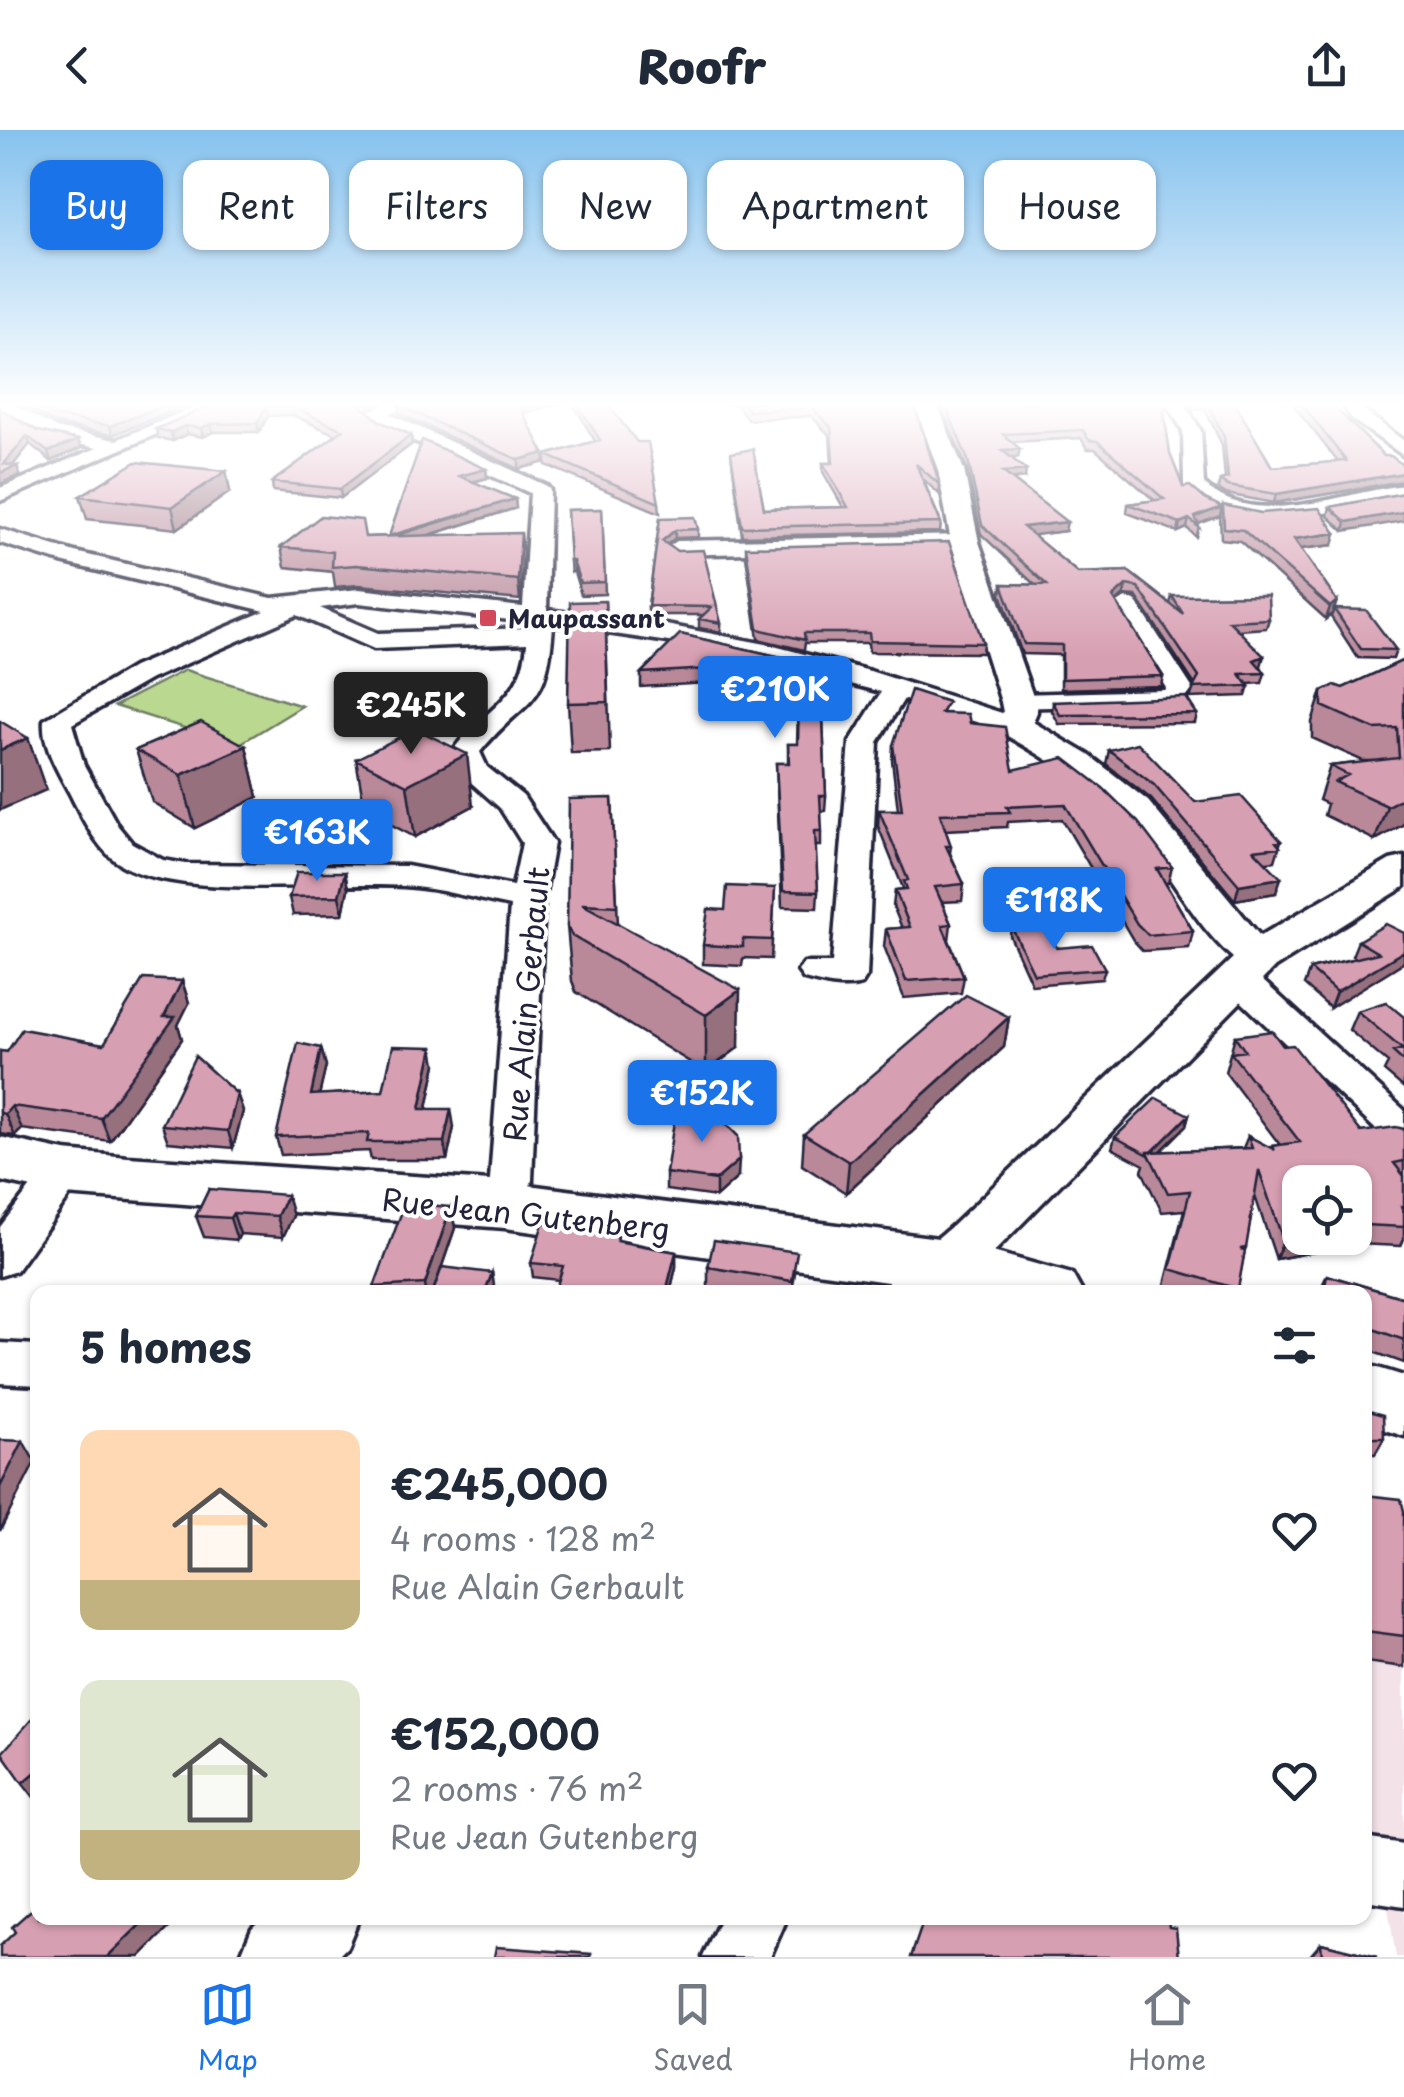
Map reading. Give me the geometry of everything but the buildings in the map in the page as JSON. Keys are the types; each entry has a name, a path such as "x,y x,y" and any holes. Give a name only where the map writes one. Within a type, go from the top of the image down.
{"main road":[{"name":"Rue Jean Gutenberg","path":"0,1159 65,1172 505,1205 989,1285"},
{"path":"1372,1396 1404,1406"}],"street":[{"path":"534,487 540,490 535,614 539,626"},
{"path":"954,487 964,542 1016,714 1042,741 1137,812 1164,842 1248,968 1404,1133"},
{"path":"1195,487 1213,503 1253,513 1289,514 1338,500 1404,491"},
{"path":"0,536 69,557 299,606 374,641 539,626"},
{"path":"678,548 964,542"},
{"path":"527,899 407,876 186,874 159,870 118,848 55,734 58,720 142,674 299,606 338,596 359,596 539,626 763,651 898,689 1016,714 1171,698 1180,689 1126,605"},
{"name":"Rue Alain Gerbault","path":"505,1205 511,1180 527,899 538,844 512,802 475,771 466,752 534,678 539,626"},
{"path":"816,971 849,976 864,742 884,705 898,689"},
{"path":"929,1278 1248,968 1404,870"},
{"path":"0,1259 65,1172"},
{"path":"0,1363 30,1365"},
{"path":"1372,1870 1404,1874"},
{"path":"281,1957 311,1925"},
{"path":"736,1957 752,1925"}],"shaded area":[{"path":"1372,1535 1404,1539 1404,1957 1396,1957 1377,1840 1372,1839"}],"green space":[{"path":"185,670 302,706 238,745 115,706"}],"place":[{"name":"Maupassant","path":"488,618"}]}
